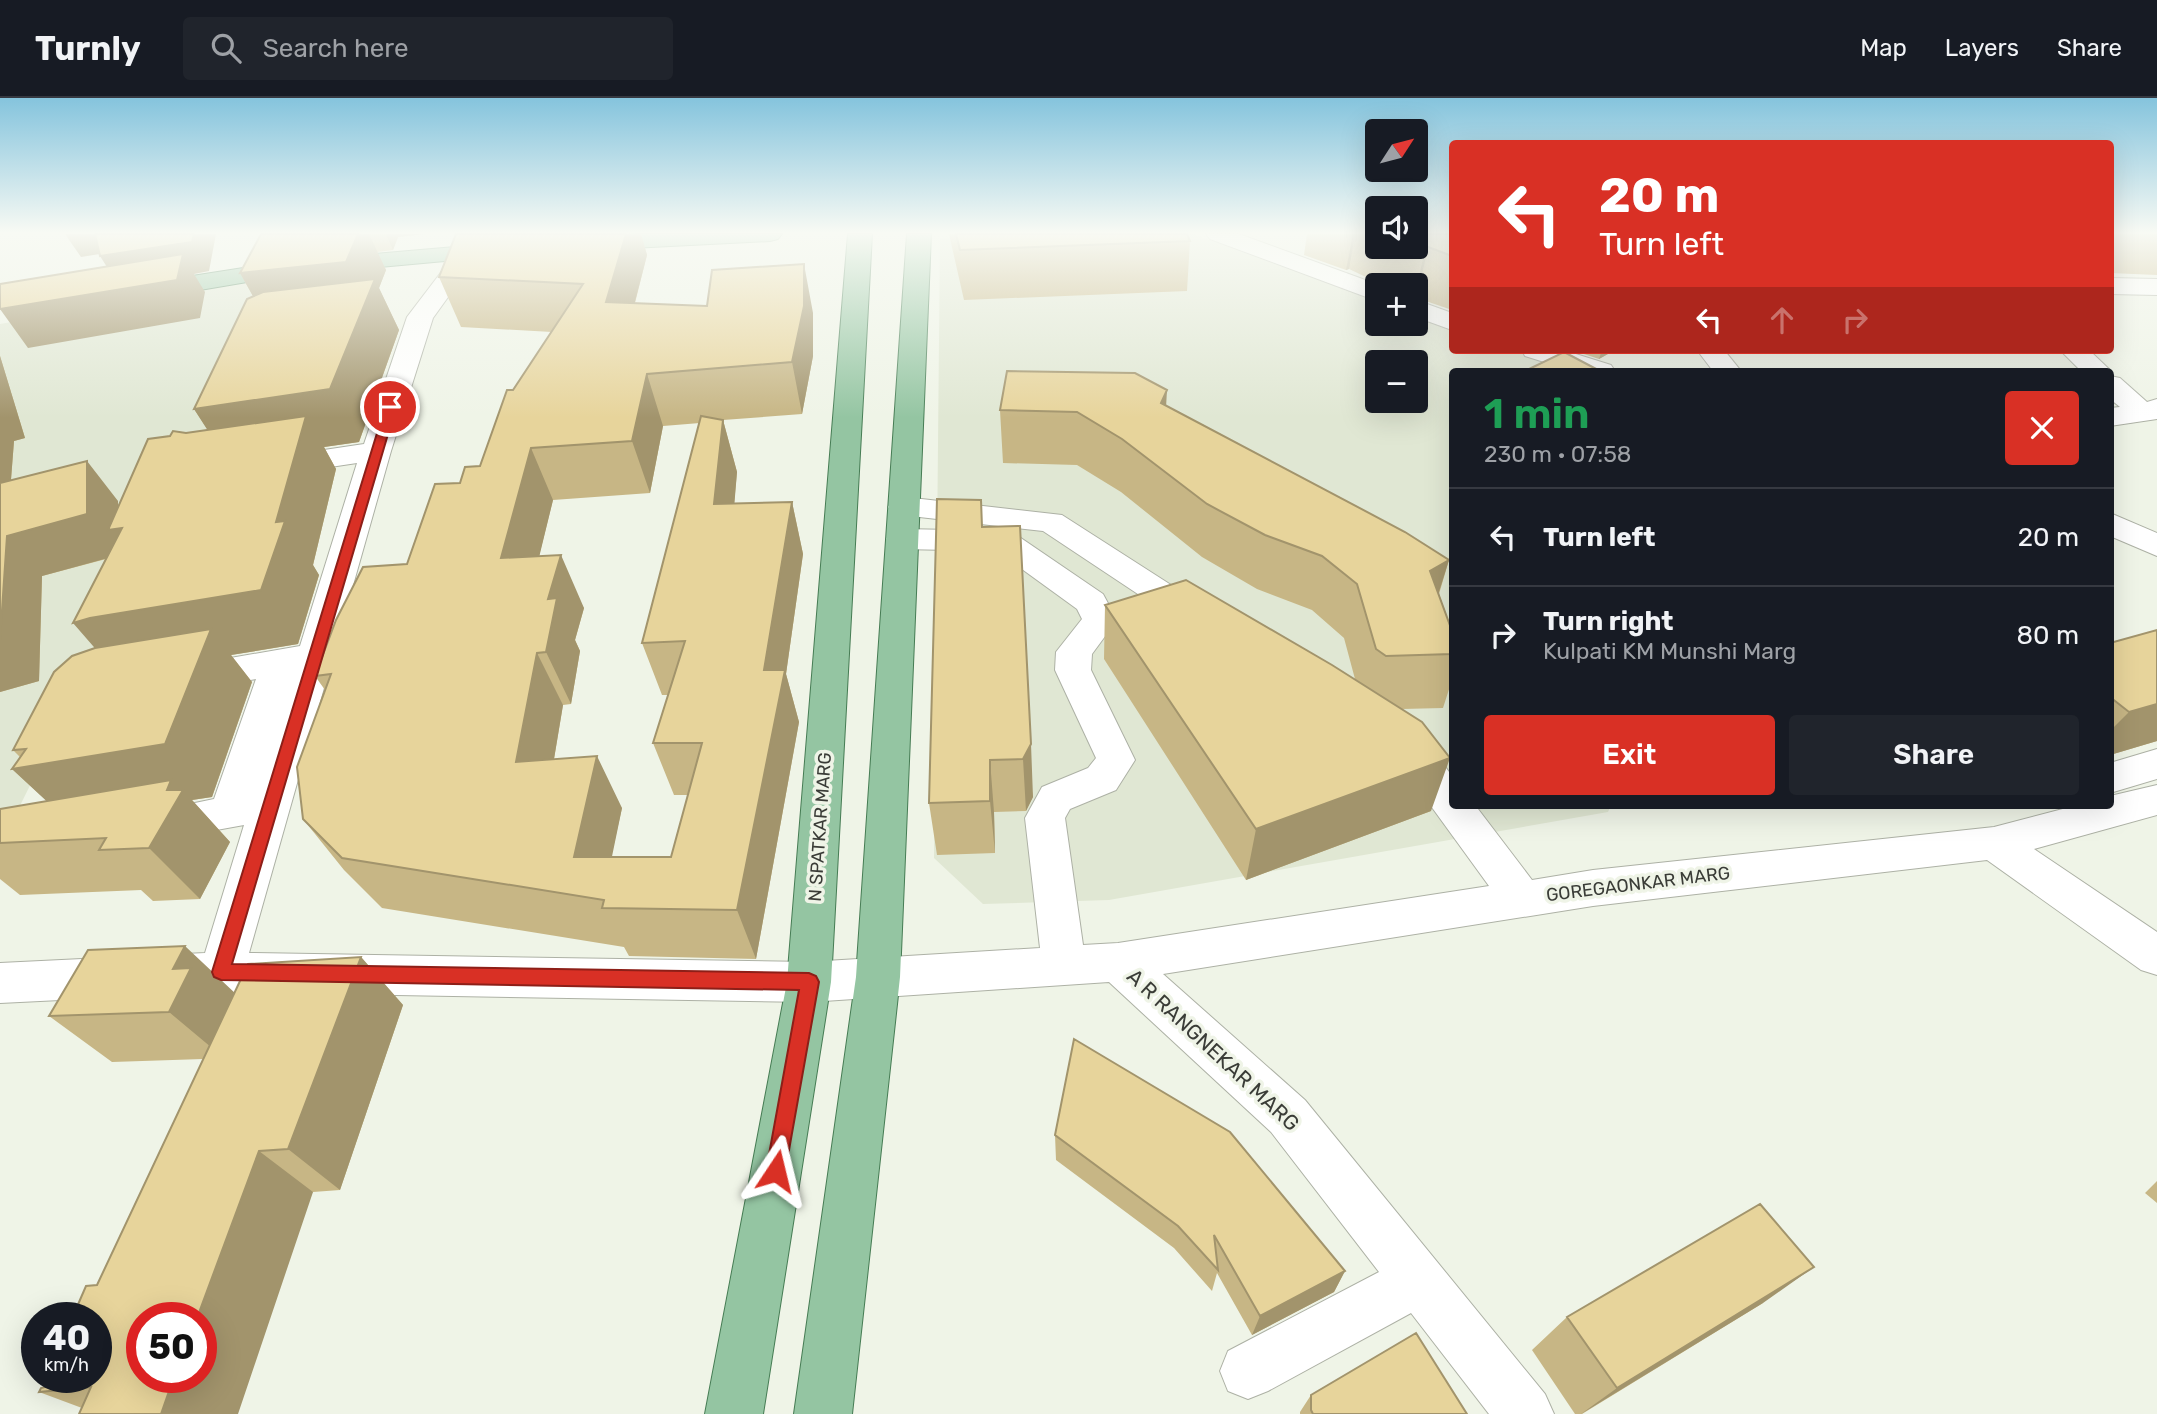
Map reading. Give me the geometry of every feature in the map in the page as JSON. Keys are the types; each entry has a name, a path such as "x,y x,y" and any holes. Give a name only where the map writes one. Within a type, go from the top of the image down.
{"main road":[{"name":"N SPATKAR MARG","path":"734,1414 809,982 856,295"},
{"path":"823,1414 878,977 916,295"}],"street":[{"path":"229,813 298,659 376,452 407,318 425,295"},
{"path":"1428,313 1449,321"},
{"path":"1548,354 1592,368"},
{"path":"1713,354 1725,368"},
{"path":"2078,354 2094,368"},
{"path":"2114,387 2150,411"},
{"path":"2114,416 2150,411"},
{"path":"248,471 376,452"},
{"path":"903,523 1051,522 1224,635"},
{"path":"903,523 1004,541 1091,602 1100,620 1074,652 1073,670 1116,760 1102,779 1056,798 1045,818 1064,965"},
{"path":"2114,525 2157,545"},
{"path":"162,682 298,659"},
{"path":"221,972 271,805 298,659"},
{"path":"1374,733 1421,763 1449,801"},
{"path":"2114,777 2157,764"},
{"name":"GOREGAONKAR MARG","path":"1118,962 1593,888 1994,844 2157,800"},
{"path":"125,830 271,805"},
{"path":"1455,809 1522,899"},
{"path":"1994,844 2157,956"},
{"name":"A R RANGNEKAR MARG","path":"0,983 221,972 809,982 1118,962 1289,1116 1525,1414"},
{"path":"266,1023 288,973"},
{"path":"1248,1371 1418,1280"}],"shaded area":[{"path":"165,295 273,295 0,846 0,324"},
{"path":"939,295 1362,295 1365,297 1365,336 1428,336 1428,319 1449,326 1449,354 1534,354 1577,368 1449,368 1449,809 1609,809 1608,812 1109,900 983,904 934,858"}],"building":[{"path":"0,295 83,295 0,309"},
{"path":"255,295 368,295 330,389 194,409 247,299"},
{"path":"575,295 608,295 606,302 707,306 708,295 804,295 792,362 647,374 632,441 531,448 501,558 561,555 548,599 557,598 546,652 537,653 516,762 597,756 574,857 671,857 702,743 653,743 685,641 642,643 701,416 723,420 714,504 792,502 764,670 785,670 737,910 602,908 604,900 342,858 303,819 297,767 331,674 315,676 336,620 363,567 407,564 435,484 460,483 465,467 480,466 507,390 513,390"},
{"path":"1560,354 1568,354 1594,368 1531,368"},
{"path":"1007,371 1135,373 1167,390 1161,403 1405,532 1449,560 1430,571 1449,623 1449,654 1386,656 1376,649 1357,584 1322,556 1265,535 1207,504 1122,439 1077,412 1000,410"},
{"path":"306,416 276,522 285,521 261,590 73,623 122,528 108,530 148,439 170,436 173,431 186,433"},
{"path":"87,461 87,514 7,536 0,640 0,483"},
{"path":"937,499 981,500 982,527 1020,526 1031,744 1023,759 990,760 990,801 929,803"},
{"path":"1186,580 1332,665 1422,722 1449,758 1256,829 1105,605"},
{"path":"211,629 165,744 12,769 26,749 13,750 54,672 72,656 95,648"},
{"path":"2157,630 2157,704 2129,712 2114,700 2114,642"},
{"path":"171,780 167,790 183,790 149,848 99,850 106,838 0,843 0,809"},
{"path":"185,946 173,969 191,968 169,1012 49,1016 88,950"},
{"path":"361,957 288,1149 259,1151 203,1302 126,1302 126,1393 168,1393 161,1414 79,1414 88,1393 112,1393 112,1302 79,1302 86,1286 97,1285 248,964"},
{"path":"1074,1039 1230,1132 1345,1271 1260,1316 1214,1235 1218,1270 1178,1226 1055,1135"},
{"path":"1760,1204 1814,1267 1617,1388 1567,1317"},
{"path":"1416,1333 1467,1414 1313,1414 1311,1395"}],"route":[{"path":"390,407 221,972 809,982 776,1171"}]}
